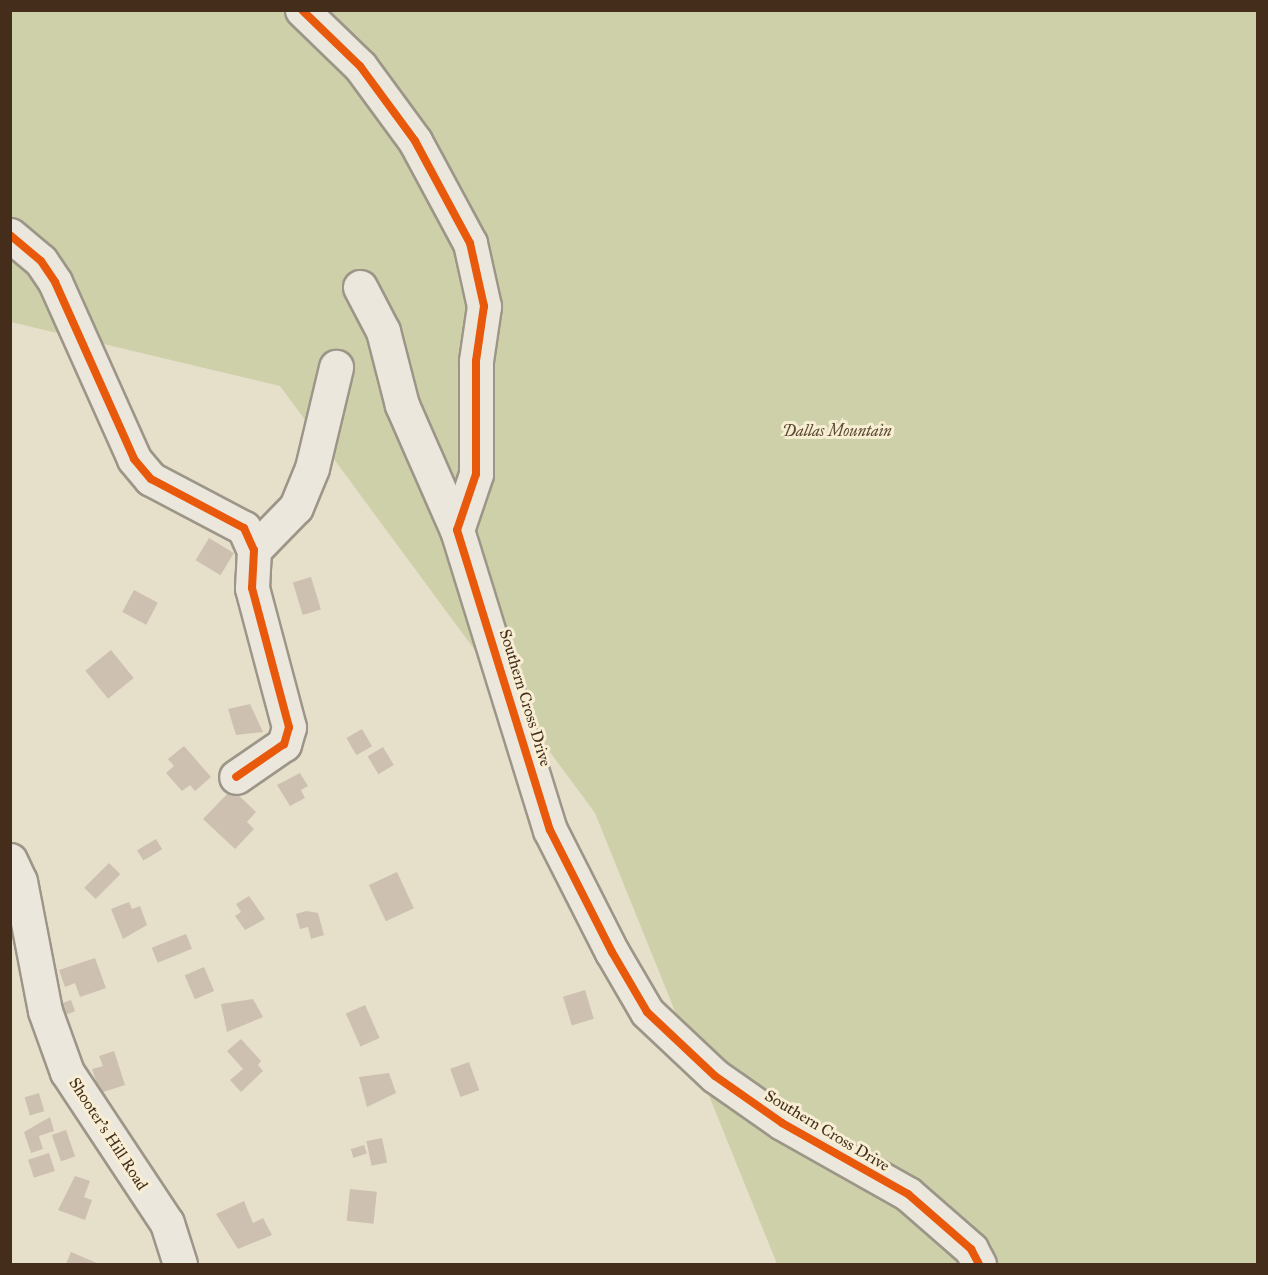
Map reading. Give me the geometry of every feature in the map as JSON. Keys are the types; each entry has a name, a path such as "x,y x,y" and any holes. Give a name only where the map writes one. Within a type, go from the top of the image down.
{"street":[{"path":"302,10 360,66 415,141 470,243 484,306 476,361 476,474 457,530"},
{"path":"10,235 41,261 55,282 134,459 151,479 244,528 254,550 252,588 289,728 284,744 236,777"},
{"name":"Southern Cross Drive","path":"360,287 383,331 402,405 457,530 550,830 647,1012 715,1076 782,1123 908,1194 971,1249 979,1264"},
{"path":"254,550 296,507 312,468 336,367"},
{"name":"Shooter's Hill Road","path":"10,860 45,1011 67,1072 167,1223 180,1264"}],"green space":[{"name":"Dallas Mountain","path":"11,11 1257,11 1257,1264 777,1264 595,813 280,386 11,322"}],"building":[{"path":"209,538 234,553 220,575 196,560"},
{"path":"311,577 321,610 303,615 293,583"},
{"path":"134,590 158,603 146,625 122,612"},
{"path":"111,650 134,678 108,699 85,671"},
{"path":"250,704 263,732 236,735 228,709"},
{"path":"362,729 372,746 356,755 346,738"},
{"path":"184,746 211,777 195,791 190,785 182,791 166,773 174,766 168,759"},
{"path":"383,747 394,765 378,774 368,756"},
{"path":"300,773 308,786 301,790 305,798 290,806 277,785"},
{"path":"232,789 256,812 247,822 254,829 235,849 203,819"},
{"path":"156,839 162,849 143,861 137,850"},
{"path":"109,863 120,874 96,899 84,888"},
{"path":"397,872 414,908 386,921 369,885"},
{"path":"249,896 265,919 245,930 235,916 241,912 236,904"},
{"path":"129,902 132,909 140,906 147,925 123,939 111,909"},
{"path":"306,911 318,913 324,935 311,939 308,927 300,929 296,914"},
{"path":"186,934 192,949 158,963 152,948"},
{"path":"95,958 106,988 80,997 75,983 65,987 59,970"},
{"path":"204,967 214,991 195,999 185,975"},
{"path":"585,990 594,1019 572,1025 563,997"},
{"path":"253,999 263,1017 227,1032 221,1004"},
{"path":"71,1000 75,1011 63,1016 59,1004"},
{"path":"365,1005 380,1038 360,1046 346,1014"},
{"path":"241,1039 261,1061 258,1065 263,1071 241,1092 230,1080 243,1069 227,1051"},
{"path":"114,1051 125,1085 100,1093 92,1069 103,1066 99,1056"},
{"path":"469,1062 479,1090 460,1097 450,1069"},
{"path":"389,1073 396,1093 367,1107 359,1077"},
{"path":"39,1093 44,1111 30,1115 25,1097"},
{"path":"50,1117 54,1131 39,1136 43,1149 31,1153 24,1132"},
{"path":"66,1130 75,1156 61,1161 52,1135"},
{"path":"382,1138 387,1162 372,1166 366,1141"},
{"path":"364,1145 367,1154 353,1158 351,1149"},
{"path":"49,1153 55,1171 34,1178 28,1160"},
{"path":"75,1176 90,1181 84,1197 92,1200 85,1220 58,1210"},
{"path":"350,1189 377,1192 374,1224 347,1221"},
{"path":"244,1201 253,1223 263,1218 272,1235 238,1249 216,1214"},
{"path":"71,1252 99,1264 66,1264"}],"cycle path":[{"path":"302,10 360,66 415,141 470,243 484,306 476,361 476,474 457,530 550,830 612,952 647,1012 715,1076 782,1123 908,1194 971,1249 979,1264"},
{"path":"10,235 41,261 55,282 134,459 151,479 244,528 254,550 252,588 289,727 284,744 236,777"}]}
